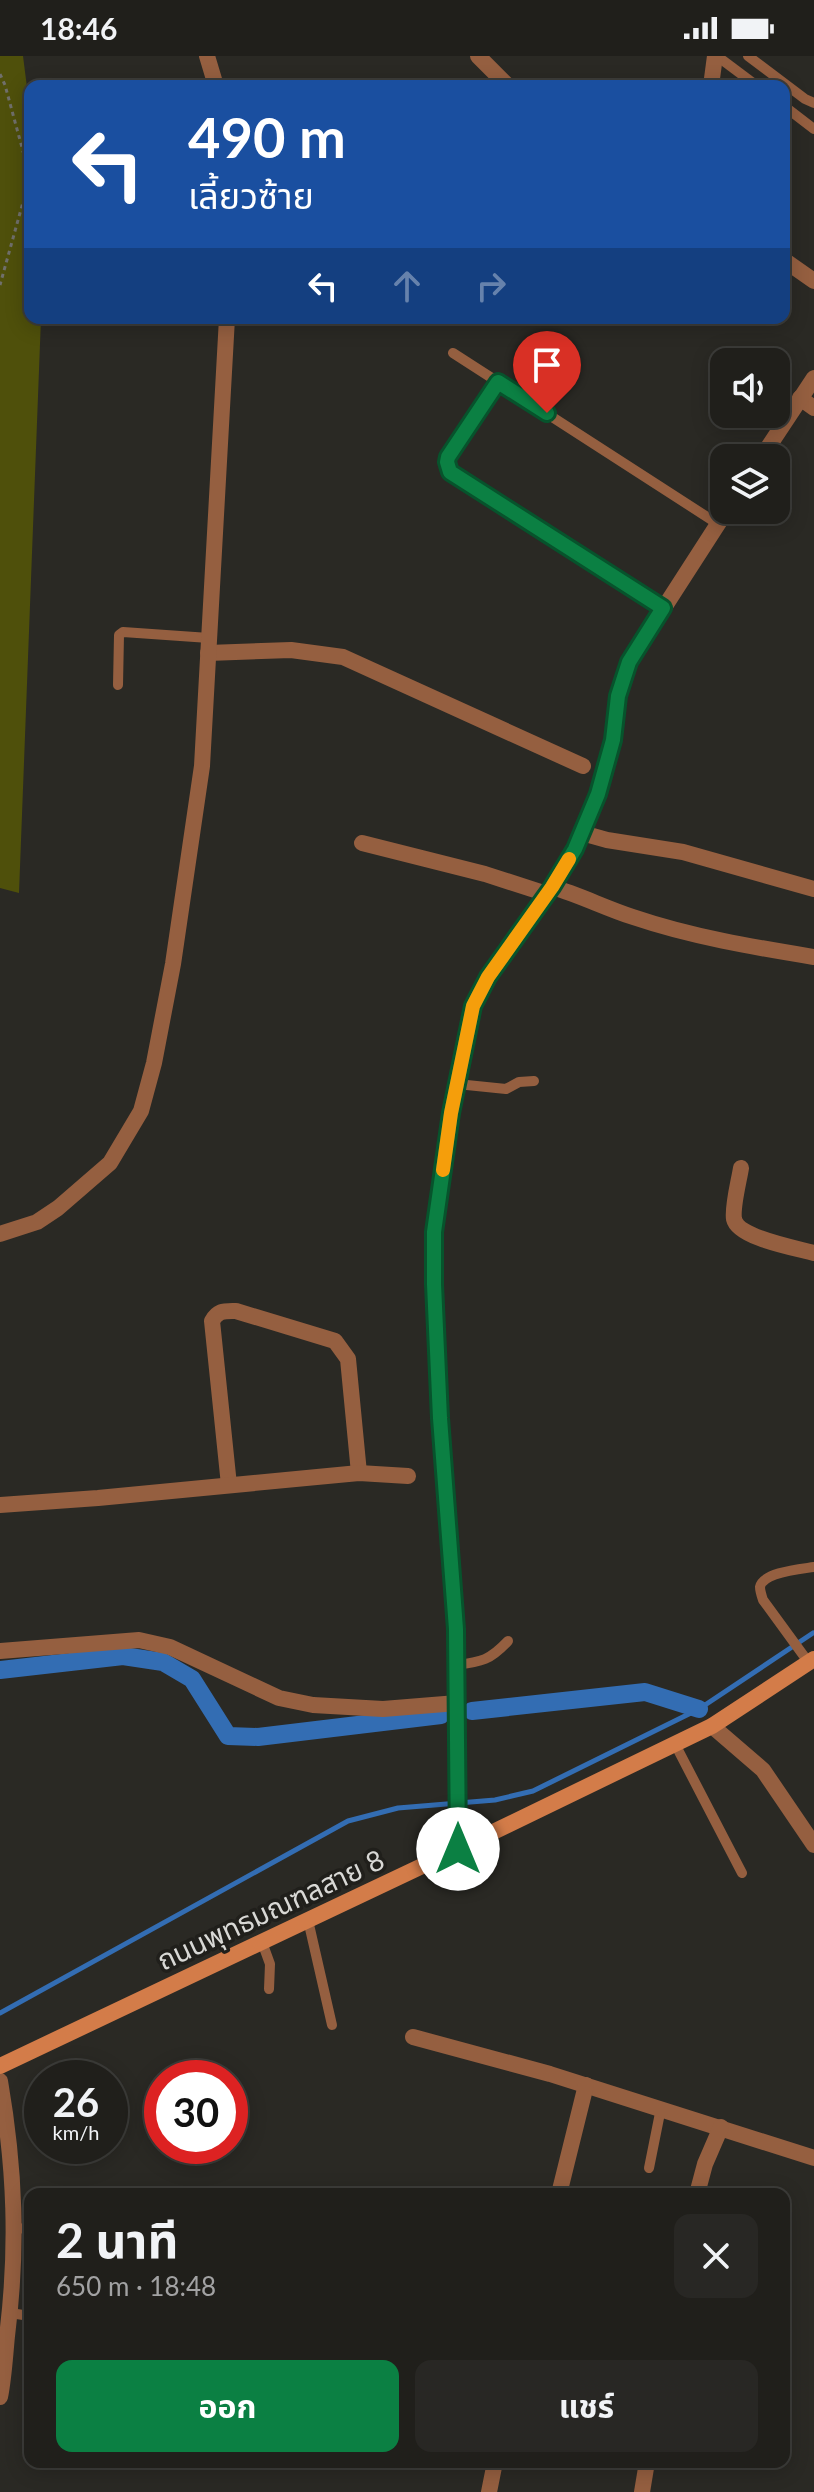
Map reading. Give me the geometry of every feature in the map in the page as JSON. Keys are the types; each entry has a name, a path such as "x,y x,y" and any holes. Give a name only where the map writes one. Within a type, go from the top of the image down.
{"street":[{"path":"207,56 214,80"},
{"path":"478,56 502,80"},
{"path":"712,80 716,56"},
{"path":"790,264 814,281"},
{"path":"0,1234 37,1222 110,1163 141,1111 154,1063 173,964 202,766 227,324"},
{"path":"773,444 807,403 814,378"},
{"path":"458,1849 456,1665 440,1418 434,1232 457,1084 473,1006 488,977 550,891 575,849 598,794 613,740 618,696 629,662 718,524"},
{"path":"209,645 343,657 583,766"},
{"path":"582,833 683,852 814,889"},
{"path":"362,843 550,891 705,938 814,957"},
{"path":"741,1168 733,1218 738,1228 748,1234 814,1253"},
{"path":"229,1485 212,1321 222,1310 236,1311 335,1341 342,1347 348,1359 359,1473"},
{"path":"0,1505 359,1473 408,1476"},
{"path":"0,1651 139,1640 170,1647 279,1698 313,1705 383,1709 457,1703"},
{"name":"ถนนพุทธมณฑลสาย 8","path":"0,2066 712,1726 812,1664"},
{"path":"712,1726 763,1770 814,1845"},
{"path":"413,2037 586,2085 814,2158"},
{"path":"0,2081 22,2229 10,2313 20,2368 0,2397"},
{"path":"560,2188 586,2085"},
{"path":"699,2188 721,2127"},
{"path":"489,2492 494,2468"},
{"path":"642,2492 646,2468"}],"lane":[{"path":"716,56 749,80"},
{"path":"748,56 780,80"},
{"path":"790,88 814,103"},
{"path":"790,111 814,129"},
{"path":"453,353 710,509"},
{"path":"498,382 448,457 450,472 663,608"},
{"path":"118,685 119,635 123,632 209,645"},
{"path":"457,1084 506,1089 519,1082 534,1081"},
{"path":"812,1664 763,1600 760,1588 762,1582 776,1574 814,1567"},
{"path":"456,1665 490,1658 508,1641"},
{"path":"675,1744 742,1873"},
{"path":"308,1920 332,2025"},
{"path":"262,1942 270,1964 269,1989"},
{"path":"649,2168 661,2108"},
{"path":"10,2313 24,2315"}],"path":[{"path":"0,74 24,155"},
{"path":"0,285 24,199"}],"shaded area":[{"path":"0,56 23,56 26,80 24,324 41,324 19,893 0,888"}],"waterway":[{"path":"0,2013 348,1821 398,1808 495,1800 533,1791 699,1709 813,1633"},
{"path":"0,1670 123,1656 163,1662 192,1679 228,1736 258,1737 441,1715"},
{"path":"472,1711 645,1692 699,1709"}],"slow traffic":[{"path":"443,1170 473,1006 488,977 569,859"}],"route":[{"path":"458,1849 456,1629 440,1418 434,1284 434,1232 451,1113 473,1006 488,977 575,849 598,794 613,740 618,696 629,662 663,608 450,472 448,457 498,382 547,413"}]}
